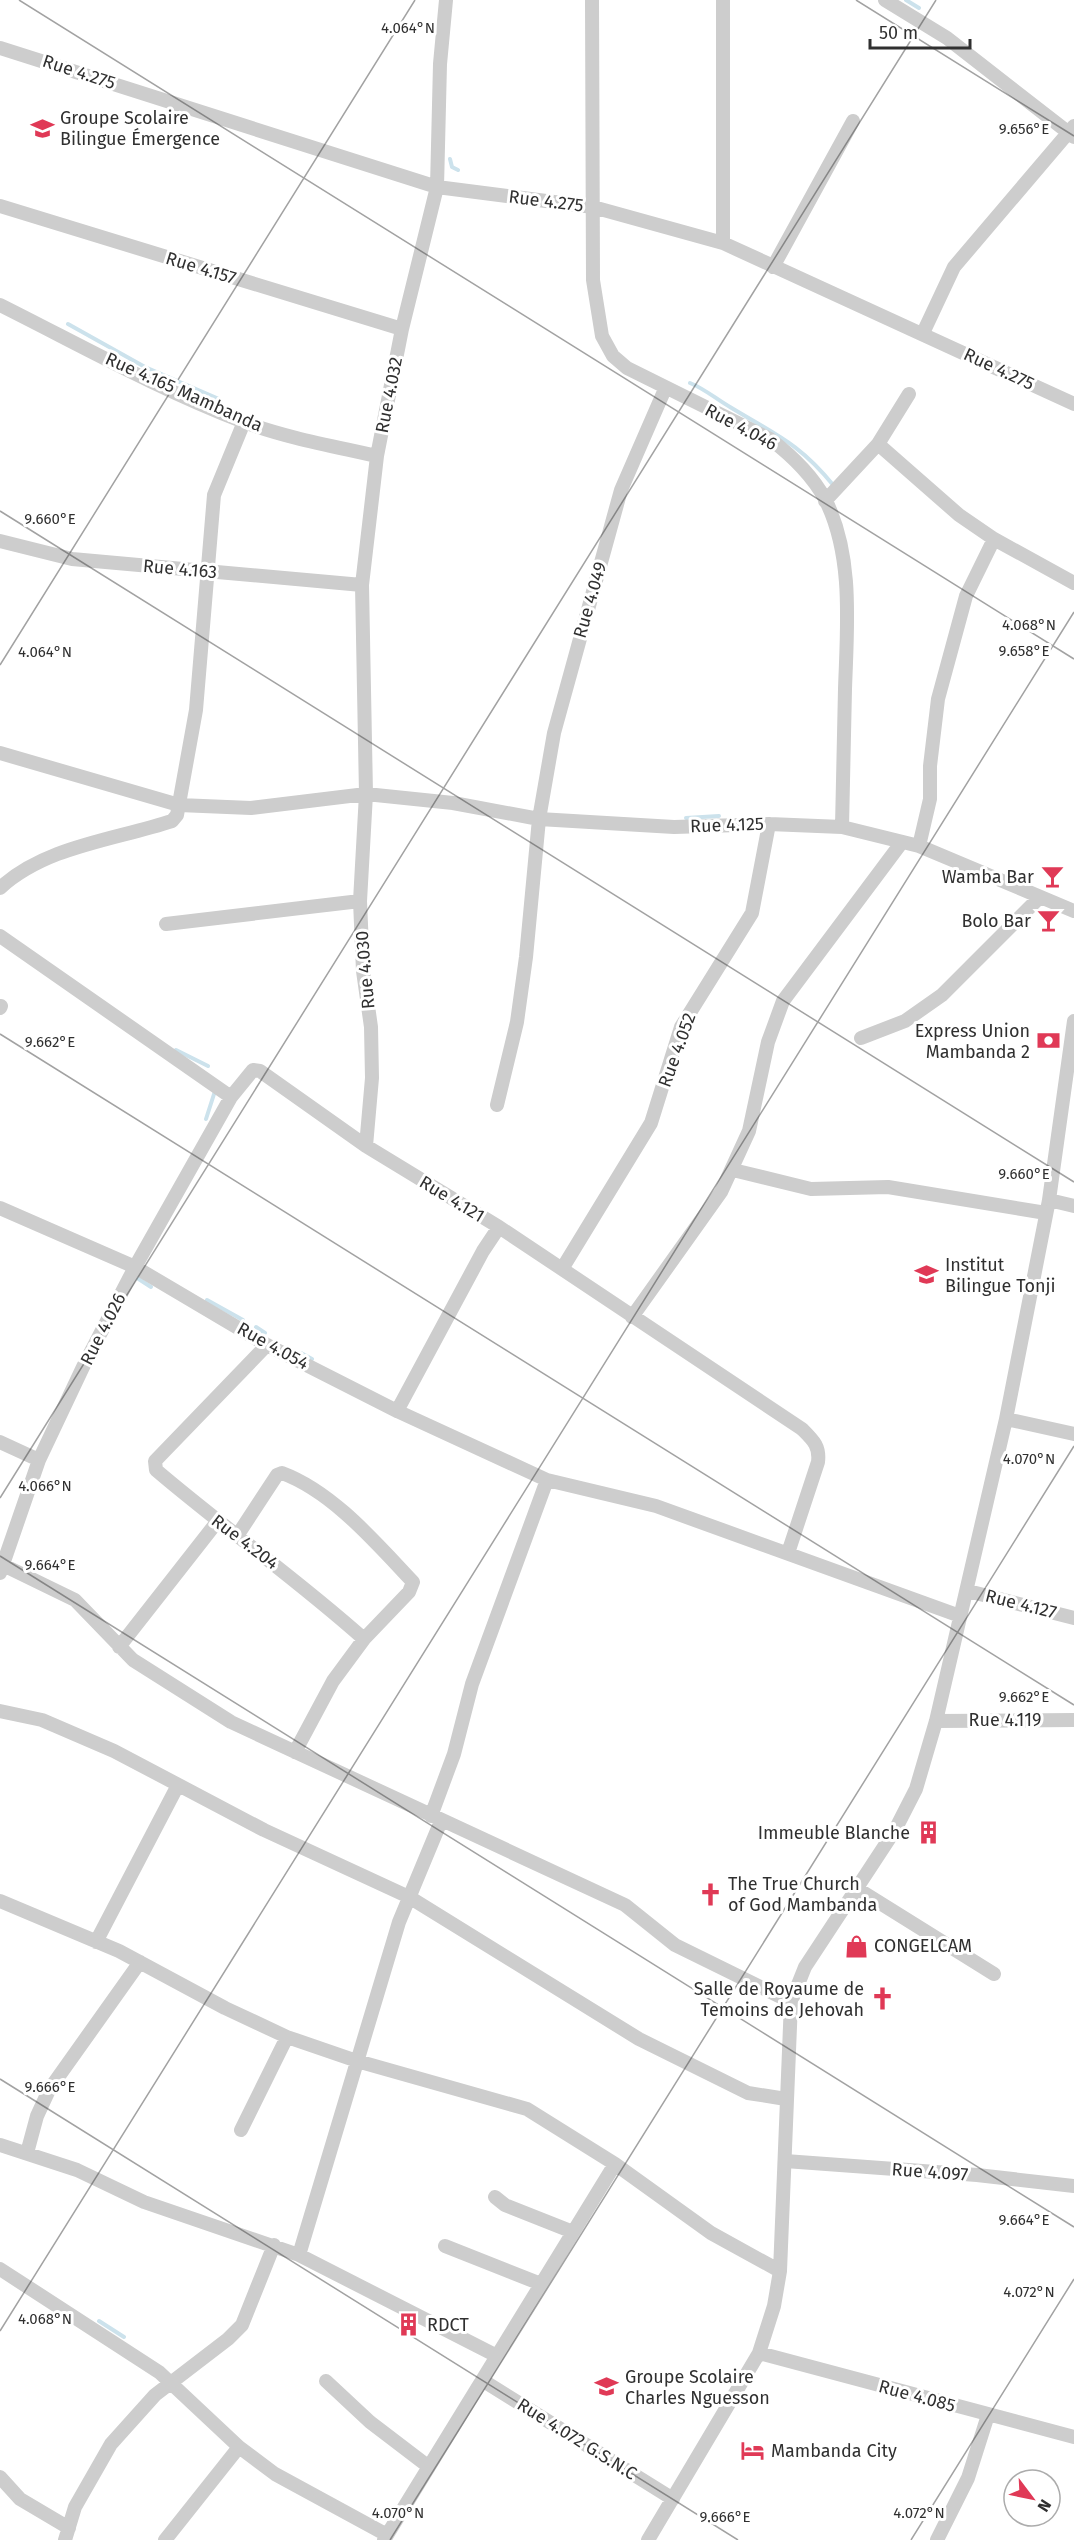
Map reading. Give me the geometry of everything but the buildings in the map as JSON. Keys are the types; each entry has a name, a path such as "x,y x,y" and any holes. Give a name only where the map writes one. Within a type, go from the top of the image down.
{"street":[{"name":"Rue 4.046","path":"592,0 593,280 602,336 613,356 627,368 770,439 789,453 814,483 825,501 841,549 847,611 842,827"},
{"path":"723,0 723,243"},
{"path":"885,0 947,38 1072,132 954,267 922,333"},
{"name":"Rue 4.032","path":"366,794 362,585 377,456 402,330 437,187 442,1"},
{"name":"Rue 4.275","path":"0,48 437,187 593,207 723,243 1074,404"},
{"path":"773,267 853,121"},
{"name":"Rue 4.157","path":"0,206 402,330"},
{"name":"Rue 4.165 Mambanda","path":"0,305 185,396 244,422 282,434 377,456"},
{"name":"Rue 4.049","path":"497,1105 517,1022 526,957 539,819 554,733 621,490 665,388"},
{"path":"825,501 878,444 909,394"},
{"path":"0,888 33,864 98,841 172,821 179,805 196,710 214,495 244,422"},
{"path":"878,444 959,515 994,539 1074,583"},
{"path":"919,846 930,799 930,766 938,699 966,596 994,539"},
{"name":"Rue 4.163","path":"0,541 72,560 362,585"},
{"name":"Rue 4.125","path":"0,753 179,805 251,808 366,794 453,803 539,819 674,827 769,824 842,827 919,846 1074,911"},
{"name":"Rue 4.030","path":"366,794 360,901 363,971 371,1027 372,1078 366,1146"},
{"name":"Rue 4.052","path":"562,1269 651,1123 681,1027 752,913 769,824"},
{"path":"632,1317 721,1192 733,1170 749,1131 768,1042 783,1001 902,842"},
{"path":"861,1038 905,1021 942,995 1040,897"},
{"path":"166,924 360,901"},
{"path":"0,936 231,1097"},
{"path":"648,2540 759,2353 774,2306 780,2271 791,2002 806,1967 895,1830 916,1789 936,1721 968,1591 1006,1419 1048,1206 1072,1066 1074,1021"},
{"name":"Rue 4.121","path":"231,1097 248,1075 254,1070 260,1071 366,1146 499,1227 802,1430 816,1443 819,1451 818,1462 788,1553"},
{"name":"Rue 4.026","path":"1,1569 39,1460 135,1267 231,1097"},
{"path":"733,1170 811,1189 888,1187 1048,1206 1074,1206"},
{"name":"Rue 4.054","path":"0,1208 135,1267 267,1345 397,1411 547,1480 656,1506 960,1616"},
{"path":"397,1411 483,1251 499,1227"},
{"name":"Rue 4.204","path":"267,1345 155,1461 156,1470 217,1522 300,1583 364,1639"},
{"path":"1006,1419 1074,1434"},
{"path":"0,1442 39,1460"},
{"path":"237,1536 277,1475 282,1473 333,1504 358,1523 412,1582 409,1592 364,1639 333,1681 295,1752"},
{"path":"299,2255 357,2061 436,1819 472,1684 547,1480"},
{"path":"118,1647 217,1522"},
{"path":"1,1569 75,1600 133,1660 231,1722 625,1905 675,1945 791,2002"},
{"name":"Rue 4.127","path":"968,1591 1074,1618"},
{"path":"0,1711 42,1720 114,1751 264,1830 409,1897 639,2039 748,2093 786,2099"},
{"name":"Rue 4.119","path":"936,1721 1074,1720"},
{"path":"96,1942 178,1785"},
{"path":"856,1888 994,1974"},
{"path":"0,1901 140,1962 225,2008 287,2037 357,2061 527,2109 615,2164 711,2233 780,2271"},
{"path":"27,2153 37,2116 50,2090 140,1962"},
{"path":"241,2130 287,2037"},
{"path":"0,2145 77,2170 144,2202 299,2255 497,2356"},
{"name":"Rue 4.097","path":"785,2161 977,2175 1074,2186"},
{"path":"0,2269 171,2381 239,2447 275,2474 385,2538 615,2164"},
{"path":"495,2197 505,2205 573,2232"},
{"path":"0,2477 20,2499 67,2534 75,2507 111,2444 171,2381 228,2339 242,2325 274,2245"},
{"path":"445,2246 541,2284"},
{"name":"Rue 4.085","path":"759,2353 1074,2437"},
{"name":"Rue 4.072 G.S.N.C","path":"482,2380 673,2499"},
{"path":"326,2381 370,2422 429,2467"},
{"path":"937,2540 969,2478 988,2415"},
{"path":"165,2540 239,2447"}],"waterway":[{"path":"906,0 919,8"},
{"path":"450,159 452,167 458,170"},
{"path":"68,324 145,367 219,399"},
{"path":"690,383 798,449 834,486"},
{"path":"686,818 719,816"},
{"path":"176,1050 208,1066"},
{"path":"206,1119 215,1091"},
{"path":"134,1276 151,1287"},
{"path":"207,1300 243,1320"},
{"path":"256,1327 265,1333"},
{"path":"301,1353 312,1359"},
{"path":"99,2321 124,2337"}],"place":[{"name":"Groupe Scolaire Bilingue Émergence","path":"42,128"},
{"name":"Wamba Bar","path":"1052,877"},
{"name":"Bolo Bar","path":"1049,921"},
{"name":"Express Union Mambanda 2","path":"1048,1041"},
{"name":"Institut Bilingue Tonji","path":"927,1275"},
{"name":"Immeuble Blanche","path":"928,1833"},
{"name":"The True Church of God Mambanda","path":"710,1894"},
{"name":"CONGELCAM","path":"856,1946"},
{"name":"Salle de Royaume de Temoins de Jehovah","path":"882,1999"},
{"name":"RDCT","path":"409,2325"},
{"name":"Groupe Scolaire Charles Nguesson","path":"607,2387"},
{"name":"Mambanda City","path":"753,2451"}]}
